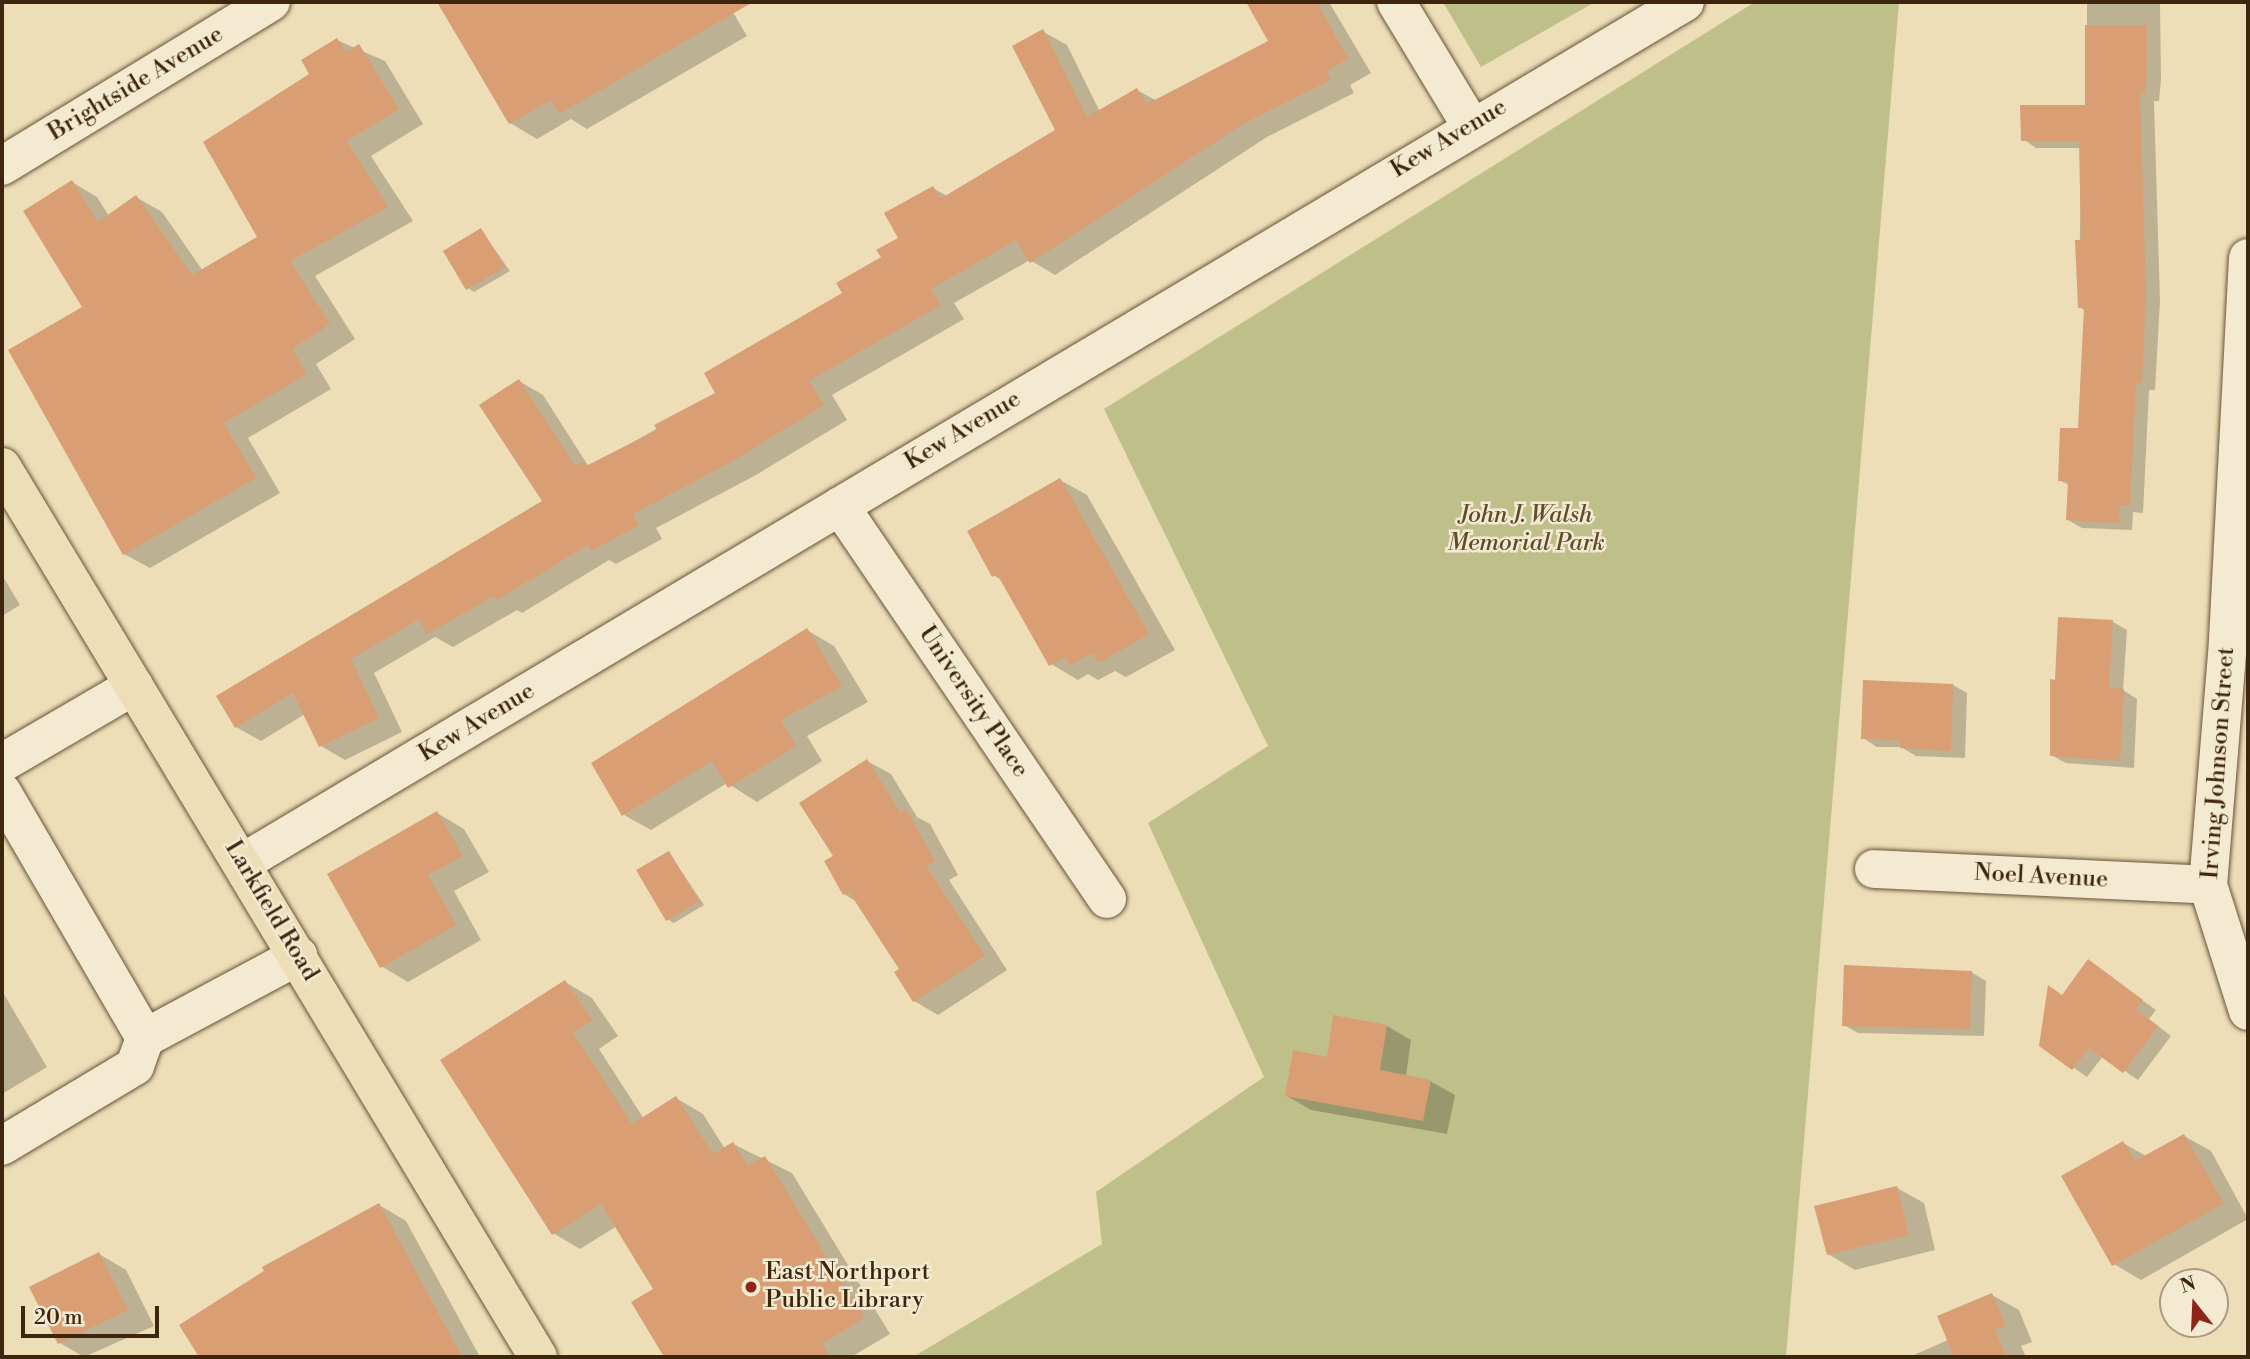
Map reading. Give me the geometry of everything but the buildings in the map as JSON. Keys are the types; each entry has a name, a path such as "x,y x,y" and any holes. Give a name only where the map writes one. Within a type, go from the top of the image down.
{"main road":[{"name":"Larkfield Road","path":"2,467 538,1357"}],"street":[{"name":"Brightside Avenue","path":"2,166 271,2"},
{"path":"1396,2 1471,126"},
{"name":"Kew Avenue","path":"242,863 1471,126 1685,2"},
{"name":"Irving Johnson Street","path":"2248,258 2228,642 2208,885 2248,1011"},
{"name":"University Place","path":"840,506 1107,899"},
{"path":"2,764 134,686"},
{"path":"2,792 145,1038"},
{"name":"Noel Avenue","path":"1874,869 2208,885"},
{"path":"2,1146 135,1066 145,1038 298,956"}],"green space":[{"path":"1443,2 1595,2 1481,67"},
{"name":"John J. Walsh Memorial Park","path":"1755,2 1899,2 1786,1357 913,1357 1102,1244 1096,1192 1264,1077 1148,823 1268,746 1104,409"}],"place":[{"name":"East Northport Public Library","path":"751,1287"}]}
